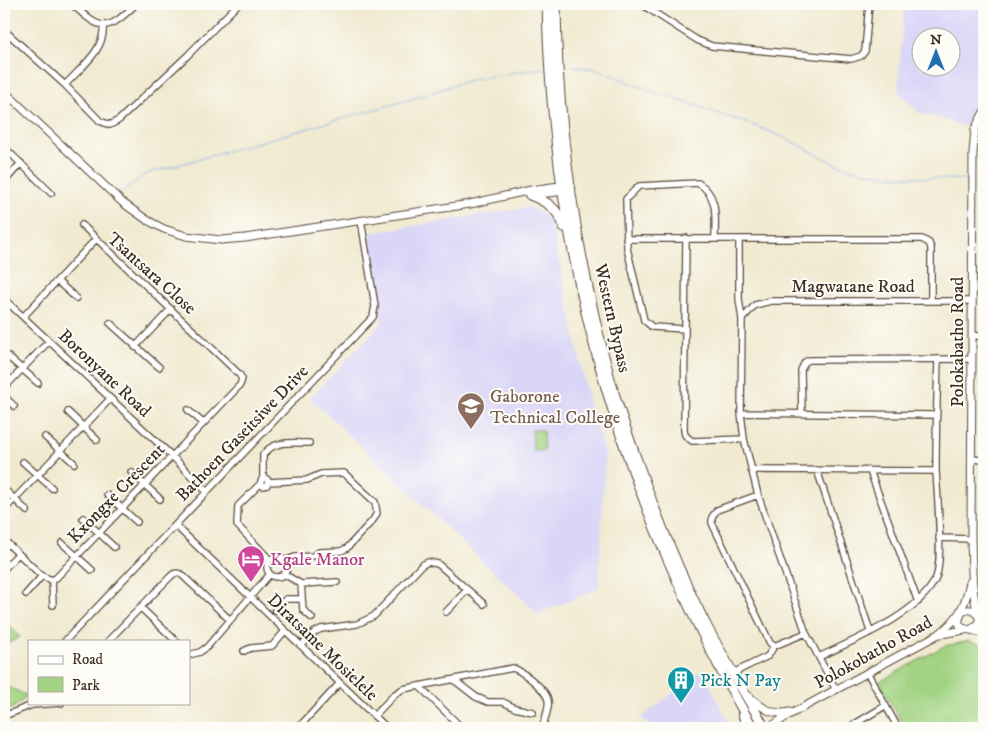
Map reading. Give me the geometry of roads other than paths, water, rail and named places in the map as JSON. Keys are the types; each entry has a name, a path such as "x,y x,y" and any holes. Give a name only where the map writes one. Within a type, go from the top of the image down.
{"highway":[{"name":"Western Bypass","path":"547,4 553,114 576,268 592,342 607,395 649,517 698,626 753,728"},
{"name":"Western Bypass","path":"556,4 556,48 565,188 614,390 657,515 670,545 706,624 765,728"},
{"path":"530,195 549,204 559,215 563,222 576,268"}],"street":[{"path":"72,4 94,23 104,25 118,22 136,4"},
{"path":"4,30 65,85 100,121 110,125 119,120 180,63 238,4"},
{"path":"642,4 697,40 712,46 857,59 865,51 869,4"},
{"path":"65,85 98,49 102,42 104,25"},
{"path":"4,91 123,203 154,224 174,233 208,239 233,239 470,204 531,190 565,188"},
{"name":"Polokabatho Road","path":"972,574 971,359 973,153 975,128 984,112"},
{"path":"4,147 51,193"},
{"path":"4,182 21,163"},
{"path":"685,329 652,327 644,320 628,254 626,200 635,188 639,186 698,183 715,204 715,239"},
{"path":"516,194 530,195 565,188"},
{"name":"Bathoen Gaseitsiwe Drive","path":"66,640 373,317 375,306 362,220"},
{"path":"82,225 96,239"},
{"path":"686,238 685,435 692,441 744,439"},
{"name":"Tsantsara Close","path":"23,317 96,239 239,374 242,379"},
{"path":"626,239 925,240 931,248 931,301"},
{"path":"739,240 739,299 742,319 741,413 744,439 758,495 806,633 836,690"},
{"path":"57,281 76,298"},
{"name":"Boronyane Road","path":"4,299 172,456 206,492"},
{"name":"Magwatane Road","path":"742,319 755,306 771,301 972,301"},
{"path":"135,347 171,309"},
{"path":"110,323 159,367"},
{"path":"972,335 984,336"},
{"path":"4,388 49,341"},
{"path":"6,354 38,383"},
{"path":"819,657 909,610 918,602 936,579 939,564 936,471 938,359"},
{"path":"802,414 802,370 805,362 809,360 971,359"},
{"name":"Kxongxe Crescent","path":"52,580 60,575 240,385 242,379"},
{"path":"4,396 14,406"},
{"path":"4,510 110,399"},
{"path":"188,410 203,423"},
{"path":"68,412 97,440"},
{"path":"741,413 936,415"},
{"path":"45,437 74,463"},
{"path":"264,481 262,458 266,450 276,444 309,443"},
{"path":"971,459 984,460"},
{"path":"24,462 52,488"},
{"path":"751,470 936,471"},
{"path":"817,470 870,631"},
{"path":"870,471 918,602"},
{"path":"131,472 160,499"},
{"path":"270,560 238,526 238,506 264,481 307,480 318,475 344,473 375,502 377,512 373,520 344,550 320,552 313,556 284,560 278,557 270,560 267,567 270,574 277,577 284,574 287,568 284,560"},
{"path":"4,489 27,511"},
{"path":"107,495 137,522"},
{"path":"758,495 717,510 712,517 712,523 770,643 774,646"},
{"path":"83,518 114,546"},
{"name":"Diratsame Mosielele","path":"175,525 387,728"},
{"path":"939,538 971,539"},
{"path":"4,540 42,576 52,580 53,605"},
{"path":"62,543 92,570"},
{"path":"4,569 18,554"},
{"path":"300,646 321,629 357,624 374,616 422,565 428,562 438,564 484,604"},
{"path":"109,640 140,607 177,573 181,574 230,620"},
{"path":"190,654 200,652 207,647 270,574"},
{"path":"284,574 301,584 338,582"},
{"path":"968,630 960,625 958,618 966,602 972,574"},
{"path":"968,630 979,624 980,618 974,602 972,574"},
{"path":"26,594 42,576"},
{"path":"301,584 303,610 312,618"},
{"path":"446,612 467,590"},
{"path":"275,610 286,599 302,599"},
{"path":"140,607 175,640"},
{"path":"959,615 965,610 972,609 980,618"},
{"name":"Polokobatho Road","path":"769,728 797,710 939,634 959,615"},
{"path":"939,634 968,630 984,633"},
{"path":"244,651 251,648 272,646 285,631"},
{"path":"733,673 768,656 774,646 806,633"},
{"path":"374,716 395,694 403,689 513,668 521,671 545,693 548,699 542,728"},
{"path":"867,672 898,728"},
{"path":"454,680 476,697 488,702 503,702 515,708 533,712"},
{"path":"298,728 339,684"},
{"path":"419,686 462,728"},
{"path":"743,691 768,711 782,714 797,710"},
{"path":"734,694 746,728"},
{"path":"4,716 32,704"},
{"path":"848,728 885,706"}],"waterway":[{"path":"573,66 599,70 651,91 747,123 781,136 836,164 856,170 891,176 968,180"},
{"path":"121,192 146,174 408,100 473,79 544,68"}],"place":[{"name":"Gaborone Technical College","path":"471,430"},
{"name":"Kgale Manor","path":"251,583"},
{"name":"Pick N Pay","path":"681,704"}]}
